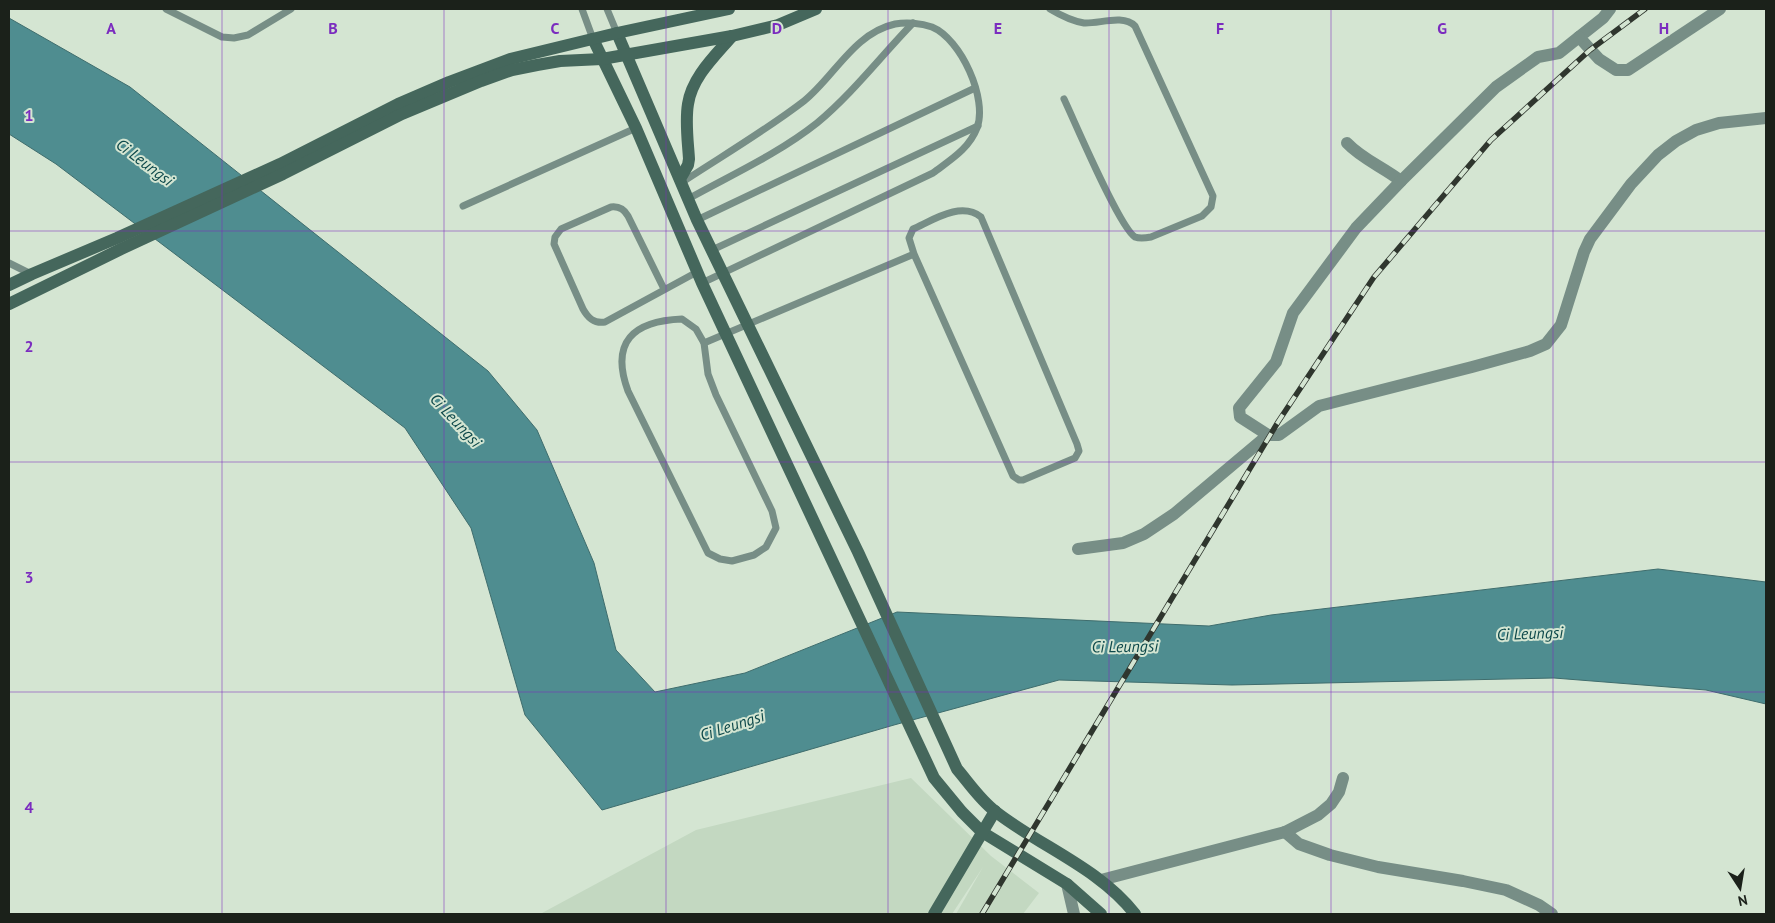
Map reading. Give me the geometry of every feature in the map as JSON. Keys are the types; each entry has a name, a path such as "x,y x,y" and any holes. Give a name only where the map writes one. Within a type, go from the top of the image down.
{"street":[{"path":"281,169 398,104 510,59 617,33 729,9"},
{"path":"9,304 119,244 402,114 481,81 512,70 537,65 560,61 602,59 732,36 778,25 816,9"},
{"path":"1610,9 1604,18 1559,53 1538,56 1496,87 1356,228 1293,313 1276,362 1240,408 1240,417 1268,435 1279,435 1319,406 1472,367 1530,351 1546,344 1561,325 1584,252 1590,239 1631,184 1658,155 1676,140 1696,130 1719,123 1766,118"},
{"path":"1579,37 1600,59 1616,70 1628,70 1720,9"},
{"path":"617,33 697,220 858,552 957,769 995,811 1101,880 1126,902 1135,914"},
{"path":"681,181 689,159 688,105 692,90 701,72 732,36"},
{"path":"593,39 636,128 725,333 934,778 962,812 982,832 1067,884 1101,914"},
{"path":"1348,143 1357,154 1387,170 1401,181"},
{"path":"9,285 32,274 119,244"},
{"path":"1078,549 1123,543 1144,534 1174,514 1268,435"},
{"path":"1101,880 1285,832 1311,819 1331,804 1339,792 1343,778"},
{"path":"934,914 995,811"},
{"path":"1285,832 1299,844 1330,855 1378,867 1506,890 1539,905 1552,914"},
{"path":"1067,884 1074,914"}],"lane":[{"path":"166,9 222,38 234,38 248,34 291,9"},
{"path":"582,9 593,39"},
{"path":"607,9 617,33"},
{"path":"811,9 816,9"},
{"path":"1050,9 1082,22 1121,20 1129,21 1135,26 1213,196 1212,207 1202,216 1151,237 1135,237 1120,219 1064,99"},
{"path":"688,199 784,146 813,126 856,85 912,23"},
{"path":"664,289 623,209 611,208 561,229 555,236 554,244 587,316 591,320 600,323 605,322 664,289 722,273 933,173 957,155 971,141 978,126 980,111 972,77 962,58 943,35 932,27 912,23 895,24 871,34 843,59 806,99 787,114 681,181"},
{"path":"697,220 975,88"},
{"path":"712,250 978,126"},
{"path":"463,206 636,128"},
{"path":"960,210 974,212 981,217 1077,444 1079,451 1074,458 1023,480 1013,476 914,254 909,238 913,229 951,212 960,210"},
{"path":"704,343 914,254"},
{"path":"9,263 32,274"},
{"path":"682,319 696,329 704,343 708,374 716,395 772,511 776,528 766,547 754,556 732,561 720,559 708,553 632,399 622,374 621,355 627,341 642,326 664,320 682,319"}],"shaded area":[{"path":"911,778 991,856 1039,893 1023,914 956,914 983,867 952,914 514,914 542,913 696,830"}],"water":[{"name":"Ci Leungsi","path":"9,18 130,87 488,371 537,430 594,563 616,650 655,692 745,673 897,612 1209,626 1271,615 1658,569 1766,582 1766,704 1706,690 1554,678 1232,685 1059,680 894,725 602,810 525,715 471,528 405,428 56,164 9,134"}],"railway":[{"path":"982,914 1278,422 1374,277 1491,140 1590,50 1645,9"}]}
